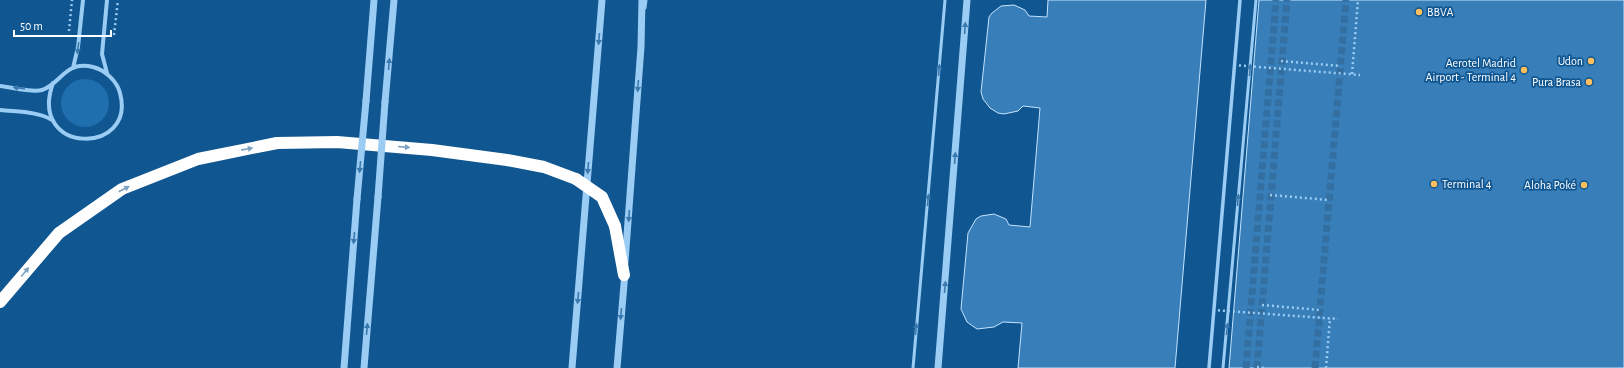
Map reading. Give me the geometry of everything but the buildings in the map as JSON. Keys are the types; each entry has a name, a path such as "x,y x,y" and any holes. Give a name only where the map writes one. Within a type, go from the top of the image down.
{"highway":[{"path":"0,302 59,233 122,189 198,159 276,143 337,142 432,150 506,160 544,168 576,179 602,197 615,226 624,275"}],"street":[{"path":"73,68 78,47 83,0"},
{"path":"0,110 46,116 53,120 64,132 77,138 92,139 108,132 119,119 122,105 120,91 107,74 102,54 107,0"},
{"path":"344,368 374,0"},
{"path":"364,368 394,0"},
{"path":"572,368 602,0"},
{"path":"617,368 641,47 642,0"},
{"path":"938,368 967,0"},
{"path":"1209,368 1240,0"},
{"path":"0,86 38,90 53,83 61,75 73,68 91,67 107,74"},
{"path":"53,83 48,101 53,120"}],"lane":[{"path":"641,47 646,0"},
{"path":"913,368 945,0"},
{"path":"1223,368 1256,0"}],"path":[{"path":"69,31 72,0"},
{"path":"114,35 118,0"},
{"path":"1352,74 1358,0"},
{"path":"1281,61 1341,66"},
{"path":"1234,65 1360,75"},
{"path":"1270,195 1329,200"},
{"path":"1262,305 1320,310"},
{"path":"1213,310 1338,319"},
{"path":"1326,368 1330,318"},
{"path":"1257,367 1264,368"}],"shaded area":[{"path":"80,79 90,79 102,86 109,98 109,108 102,120 90,127 80,127 72,123 65,116 61,108 61,98 65,90 72,83"}],"tunnel":[{"path":"1246,368 1276,0"},
{"path":"1257,368 1287,0"},
{"path":"1315,368 1346,0"}],"place":[{"name":"BBVA","path":"1419,12"},
{"name":"Udon","path":"1591,61"},
{"name":"Aerotel Madrid Airport - Terminal 4","path":"1524,70"},
{"name":"Pura Brasa","path":"1589,82"},
{"name":"Terminal 4","path":"1434,184"},
{"name":"Aloha Poké","path":"1584,185"}]}
